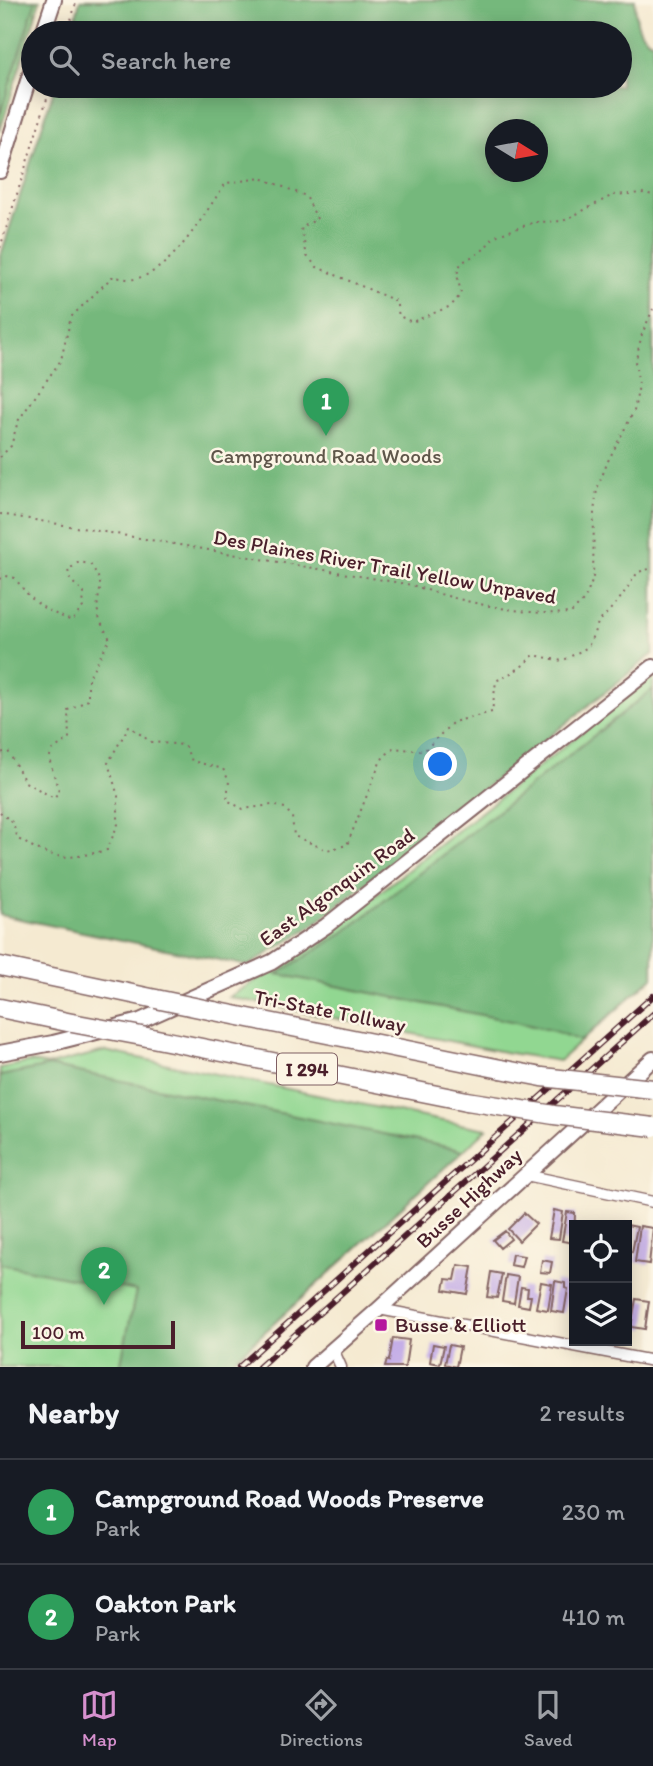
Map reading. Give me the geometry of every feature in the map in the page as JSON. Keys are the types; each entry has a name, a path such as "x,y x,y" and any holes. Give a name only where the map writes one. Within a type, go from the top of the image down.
{"highway":[{"name":"Tri-State Tollway","path":"0,966 542,1077 653,1089"},
{"name":"I 294","path":"0,1008 467,1101 566,1117 653,1127"}],"main road":[{"path":"47,21 54,0"},
{"path":"0,172 23,98"},
{"name":"East Algonquin Road","path":"0,1053 140,1021 272,962 326,926 653,667"},
{"name":"Busse Highway","path":"313,1367 653,1059"}],"street":[{"path":"526,1175 653,1202"},
{"path":"379,1309 653,1361"},
{"path":"333,1349 341,1367"}],"path":[{"path":"71,21 77,0"},
{"path":"0,248 47,98"},
{"path":"0,457 10,446 18,421 61,360 71,317 112,277 132,279 151,272 173,256 226,183 261,178 306,197 317,219 301,228 307,256 317,267 396,301 399,316 412,322 451,306 461,294 457,274 461,263 482,251 495,236 535,222 563,221 612,195 644,192 653,195"},
{"name":"Des Plaines River Trail Yellow Unpaved","path":"0,514 412,585 441,596 545,614 571,613 585,599 593,579 597,489 634,411 639,385 635,363 642,334 653,309"},
{"path":"0,579 6,576 15,578 29,598 52,613 72,621 83,607 84,593 69,580 68,570 79,562 90,564 97,574 102,590 98,613 110,639 89,678 88,700 68,710 69,739 52,750 49,759 59,791 54,798 25,782 8,751 0,753"},
{"path":"0,812 13,823 18,839 50,855 71,859 107,850 118,824 118,796 108,763 129,726 151,742 184,745 192,761 223,769 229,780 227,800 243,809 272,805 285,808 292,817 294,836 327,850 347,845 381,760 393,748 424,751 453,722 492,712 496,681 520,668 534,656 562,661 589,647 598,623 619,600 638,572 653,568"}],"green space":[{"path":"0,0 40,0 34,21 21,21 21,62 0,131"},
{"path":"0,0 36,0 29,21 21,21 21,48 0,116"},
{"name":"Campground Road Woods","path":"80,0 635,0 640,29 647,39 653,42 653,654 312,926 248,966 0,915 0,258 51,98 632,98 632,21 75,21"},
{"path":"653,676 653,977 559,1061 229,997 313,945"},
{"path":"653,689 653,977 581,1041 554,1031 511,1021 277,974 342,934"},
{"path":"105,1051 487,1129 226,1367 0,1367 0,1068 31,1062 49,1065"},
{"path":"49,1066 463,1151 226,1367 120,1367 136,1291 0,1264 0,1076"}],"building":[{"path":"554,1210 563,1212 559,1239 549,1238"},
{"path":"567,1212 575,1213 575,1220 569,1220 569,1242 562,1241"},
{"path":"524,1213 536,1224 519,1241 508,1229"},
{"path":"632,1226 637,1227 632,1252"},
{"path":"640,1226 653,1228 649,1264 635,1262"},
{"path":"505,1231 511,1239 500,1248 493,1240"},
{"path":"512,1254 524,1256 521,1267 510,1265"},
{"path":"542,1260 552,1262 550,1273 540,1272"},
{"path":"458,1265 472,1267 467,1294 444,1290 446,1279 455,1280"},
{"path":"491,1272 502,1274 497,1298 487,1297"},
{"path":"506,1275 518,1277 514,1303 502,1301"},
{"path":"555,1281 565,1283 565,1288 568,1289 564,1313 551,1311"},
{"path":"541,1282 552,1284 548,1310 536,1308"},
{"path":"521,1287 528,1288 527,1296 531,1296 529,1307 518,1305"},
{"path":"636,1299 649,1301 645,1329 632,1327"},
{"path":"393,1338 409,1340 405,1367 385,1367 387,1360 389,1361"},
{"path":"433,1344 444,1346 440,1364 430,1362"},
{"path":"449,1345 460,1347 456,1367 445,1364"}],"railway":[{"path":"239,1367 653,996"},
{"path":"259,1367 653,1014"}],"place":[{"name":"Campground Road Woods Preserve","path":"326,436"},
{"name":"Oakton Park","path":"104,1305"},
{"name":"Busse & Elliott","path":"381,1325"}]}
